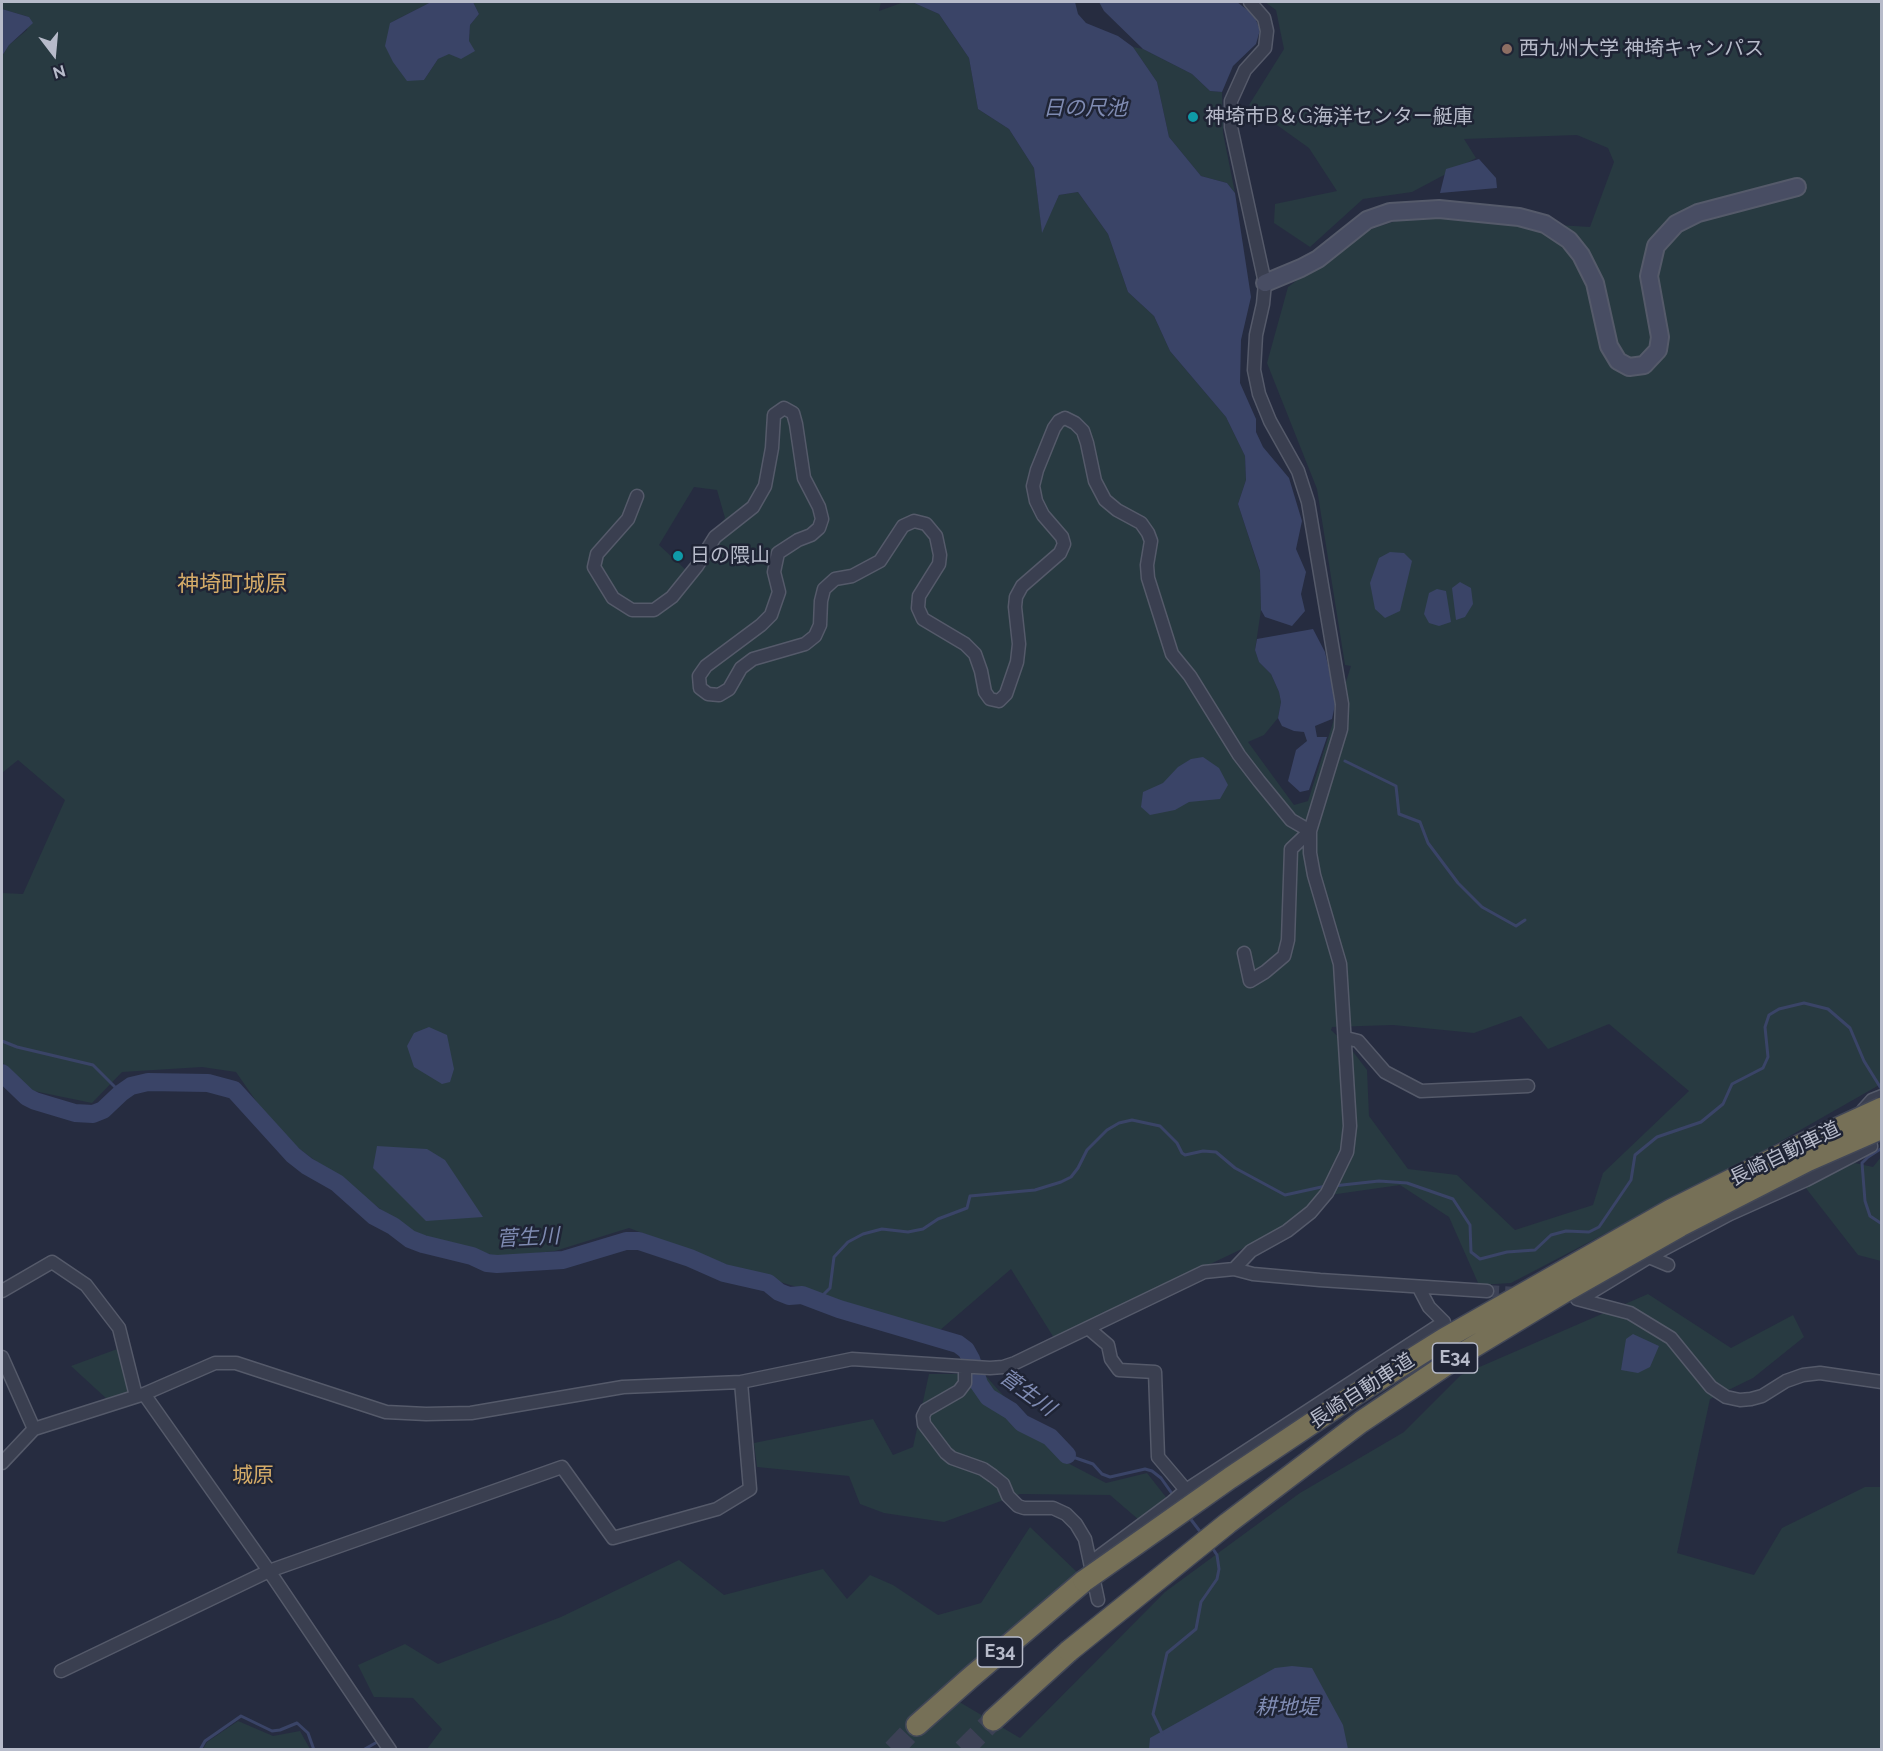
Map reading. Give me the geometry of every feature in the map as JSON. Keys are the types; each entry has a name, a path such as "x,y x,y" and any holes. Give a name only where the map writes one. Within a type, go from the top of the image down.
{"highway":[{"name":"長崎自動車道","path":"917,1725 1087,1572 1348,1398 1444,1339 1671,1210 1799,1146 1878,1101"},
{"name":"長崎自動車道","path":"993,1720 1069,1651 1228,1523 1360,1422 1465,1352 1680,1226 1807,1161 1881,1128"}],"street":[{"path":"1234,1269 1251,1251 1287,1231 1311,1212 1327,1193 1347,1152 1350,1125 1340,964 1314,875 1310,853 1310,831 1341,729 1342,704 1308,502 1298,471 1270,422 1254,370 1256,335 1265,284 1231,127 1231,101 1245,70 1265,48 1267,31 1263,18 1250,2"},
{"path":"1265,284 1318,259 1367,220 1390,212 1439,209 1519,217 1545,224 1569,240 1581,255 1595,283 1609,346 1618,361 1629,367 1644,365 1658,351 1660,337 1649,276 1656,246 1676,224 1698,213 1797,187"},
{"path":"638,496 628,519 597,554 594,567 613,598 632,610 654,610 672,597 697,566 715,537 753,507 765,486 772,448 774,415 784,408 793,413 804,478 819,507 822,519 819,528 811,535 798,540 778,553 774,572 780,592 771,615 705,666 699,676 700,688 708,694 719,694 729,689 741,668 753,659 806,644 815,636 820,625 824,590 835,579 852,576 880,561 903,526 914,521 926,524 936,536 940,555 939,564 919,596 918,608 923,619 965,644 975,654 981,671 984,692 990,699 999,701 1006,694 1017,662 1016,597 1022,586 1060,553 1064,544 1062,537 1043,515 1036,501 1034,486 1037,470 1054,428 1065,418 1075,423 1083,431 1088,442 1095,481 1106,500 1117,510 1141,523 1148,533 1151,541 1147,565 1148,578 1172,654 1190,676 1239,755 1259,781 1291,820 1310,831"},
{"path":"1244,953 1250,981 1284,956 1287,940 1291,849 1310,831"},
{"path":"1346,1038 1358,1041 1385,1072 1421,1091 1528,1086"},
{"path":"1878,1101 1863,1110 1871,1146 1813,1176 1730,1214 1575,1299 1630,1313 1671,1338 1711,1387 1726,1397 1740,1400 1751,1399 1762,1396 1786,1381 1803,1375 1821,1373 1881,1382"},
{"path":"1649,1257 1668,1265"},
{"path":"2,1291 52,1262 86,1285 119,1328 140,1395 269,1571 390,1749"},
{"path":"2,1464 34,1429 140,1395 215,1363 236,1363 386,1412 471,1413 623,1387 741,1382 852,1359 990,1368 1015,1363 1204,1272 1234,1269 1253,1274 1487,1292"},
{"path":"1087,1572 1186,1490 1444,1322 1429,1307 1419,1288"},
{"path":"1088,1328 1108,1345 1111,1359 1119,1370 1155,1372 1158,1457 1186,1490"},
{"path":"2,1357 34,1429"},
{"path":"965,1367 965,1383 959,1391 926,1410 922,1416 924,1424 946,1453 952,1458 983,1469 993,1476 1003,1484 1008,1496 1018,1506 1053,1508 1066,1514 1076,1524 1085,1539 1087,1572 1098,1600"},
{"path":"61,1671 269,1571 562,1467 613,1538 717,1509 750,1489 741,1382"}],"shaded area":[{"path":"2,2 431,2 390,23 424,80 438,59 469,41 470,25 479,14 473,2 881,2 879,11 904,2 912,2 939,14 969,58 978,109 1009,129 1034,168 1042,231 1059,195 1078,192 1108,234 1128,292 1154,316 1170,351 1226,417 1245,456 1246,480 1238,504 1260,572 1261,610 1255,650 1259,662 1271,674 1281,702 1278,718 1264,735 1248,742 1294,805 1308,801 1351,666 1345,665 1317,489 1267,363 1288,287 1362,232 1411,216 1590,227 1614,162 1608,148 1577,135 1464,139 1476,158 1412,192 1363,199 1310,247 1274,223 1275,204 1337,191 1309,148 1249,105 1284,49 1276,10 1265,2 1881,2 1881,1084 1767,1149 1511,1283 1479,1285 1449,1217 1400,1185 1316,1197 1282,1230 1054,1338 1011,1269 939,1331 735,1268 629,1228 555,1251 501,1257 414,1234 278,1133 236,1072 202,1067 122,1072 92,1103 29,1090 2,1062 2,893 23,894 65,800 18,760 2,773 2,56 9,45 27,30 29,17 2,9","holes":["694,487 717,490 725,518 686,570 659,545","1521,1016 1548,1049 1609,1024 1689,1091 1603,1173 1593,1205 1515,1230 1457,1175 1408,1169 1369,1116 1367,1070 1351,1049 1331,1030 1332,1027 1393,1025 1474,1033"]},
{"path":"1133,47 1143,49 1192,74 1210,91 1222,92 1223,133 1235,193 1227,183 1201,176 1169,137 1157,82"},
{"path":"1881,1157 1881,1261 1858,1255 1805,1187 1855,1163 1873,1167"},
{"path":"1648,1294 1731,1348 1793,1315 1804,1337 1753,1378 1710,1399 1677,1553 1754,1575 1782,1528 1865,1487 1881,1487 1881,1749 427,1749 442,1729 413,1698 374,1697 358,1665 405,1644 438,1664 561,1617 679,1560 724,1595 823,1569 847,1599 870,1575 893,1585 938,1615 981,1603 1030,1527 1079,1574 941,1691 1020,1738 1165,1592 1300,1493 1404,1432 1461,1375"},
{"path":"120,1348 131,1393 108,1400 71,1366"},
{"path":"929,1374 984,1374 1060,1459 1106,1483 1147,1473 1169,1501 1139,1520 1110,1495 1020,1494 944,1522 884,1513 860,1504 849,1476 757,1467 754,1443 873,1419 893,1455 913,1447"},
{"path":"238,1721 273,1736 300,1731 310,1749 203,1749 207,1742"}],"water":[{"path":"431,2 473,2 479,14 470,25 469,41 475,51 461,59 449,54 438,59 424,80 407,81 385,46 390,23"},
{"name":"日の尺池","path":"912,2 1075,2 1078,14 1086,23 1118,36 1133,47 1157,82 1169,137 1201,176 1227,183 1235,193 1251,297 1241,340 1240,383 1256,419 1256,432 1263,447 1289,478 1302,521 1296,549 1306,572 1301,594 1305,611 1292,626 1265,617 1261,610 1260,571 1238,504 1246,480 1245,456 1226,417 1170,351 1154,316 1128,292 1108,234 1078,192 1059,195 1042,233 1034,168 1009,129 978,109 969,58 939,14"},
{"name":"日の尺池","path":"1099,2 1237,2 1254,15 1260,30 1256,44 1233,66 1222,92 1210,91 1192,74 1143,49 1104,11"},
{"path":"2,9 29,17 33,23 9,45 2,56"},
{"path":"1479,159 1496,178 1497,188 1440,193 1446,169"},
{"path":"1390,552 1404,553 1412,561 1400,611 1385,618 1375,609 1370,583 1379,558"},
{"path":"1460,582 1471,588 1473,604 1465,617 1456,620 1452,588"},
{"path":"1437,589 1446,591 1451,622 1439,626 1429,623 1424,614 1429,593"},
{"path":"1313,629 1325,652 1336,700 1332,719 1315,726 1317,737 1327,737 1309,790 1300,792 1288,781 1296,750 1307,741 1304,732 1282,726 1278,718 1281,702 1279,692 1271,674 1259,662 1255,650 1257,639"},
{"path":"1203,757 1219,768 1228,785 1220,799 1189,802 1175,810 1150,815 1141,807 1143,792 1163,783 1178,767 1191,759"},
{"path":"429,1027 447,1035 454,1069 450,1082 442,1084 414,1067 407,1046 414,1033"},
{"path":"377,1146 427,1149 445,1160 483,1217 426,1221 373,1168"},
{"path":"1633,1334 1659,1346 1650,1367 1638,1373 1621,1370 1626,1339"},
{"name":"耕地堤","path":"1292,1666 1312,1668 1343,1725 1348,1749 1149,1749 1150,1738 1275,1668"}],"waterway":[{"path":"1345,761 1396,786 1399,814 1420,822 1428,843 1458,883 1482,907 1516,926 1525,920"},
{"path":"1333,1186 1379,1181 1407,1183 1453,1199 1470,1225 1471,1252 1480,1259 1507,1252 1535,1250 1551,1235 1566,1231 1589,1232 1599,1227 1631,1180 1635,1155 1657,1137 1701,1122 1723,1104 1732,1084 1763,1068 1768,1057 1765,1027 1769,1015 1779,1009 1804,1003 1828,1009 1850,1028 1864,1061 1882,1090"},
{"path":"2,1041 17,1047 93,1065 121,1093"},
{"name":"菅生川","path":"2,1073 27,1097 75,1113 93,1114 103,1110 131,1086 148,1082 208,1083 234,1090 293,1155 337,1183 374,1216 393,1226 410,1239 472,1256 487,1263 563,1260 626,1241 639,1241 690,1258 724,1273 768,1283 779,1292 789,1296 802,1295 839,1309 958,1344 966,1350 979,1384 988,1397 1011,1411 1022,1423 1050,1437 1067,1455"},
{"path":"818,1300 830,1288 834,1257 848,1242 863,1234 882,1229 908,1232 923,1229 938,1219 967,1208 970,1196 1035,1190 1061,1182 1071,1177 1087,1150 1107,1130 1119,1123 1132,1120 1160,1126 1185,1155 1203,1151 1216,1152 1235,1168 1285,1195 1326,1186"},
{"path":"1882,1148 1862,1163 1865,1201 1870,1216 1882,1224"},
{"path":"1067,1455 1093,1464 1102,1474 1110,1477 1145,1469 1152,1471 1161,1478 1173,1495"},
{"path":"1189,1517 1202,1534"},
{"path":"1162,1733 1153,1714 1167,1653 1196,1629 1201,1602 1217,1579 1219,1569 1217,1555 1211,1546"},
{"path":"200,1750 205,1741 241,1716 272,1731 297,1723 308,1733 314,1750"},
{"path":"363,1750 379,1741"}],"tunnel":[{"path":"1487,1291 1519,1293"},
{"path":"963,1750 993,1720"},
{"path":"893,1750 917,1725"}],"place":[{"name":"西九州大学 神埼キャンパス","path":"1507,49"},
{"name":"神埼市B＆G海洋センター艇庫","path":"1193,117"},
{"name":"日の隈山","path":"678,556"}],"district":[{"name":"神埼町城原","path":"232,584"},
{"name":"城原","path":"253,1476"}]}
